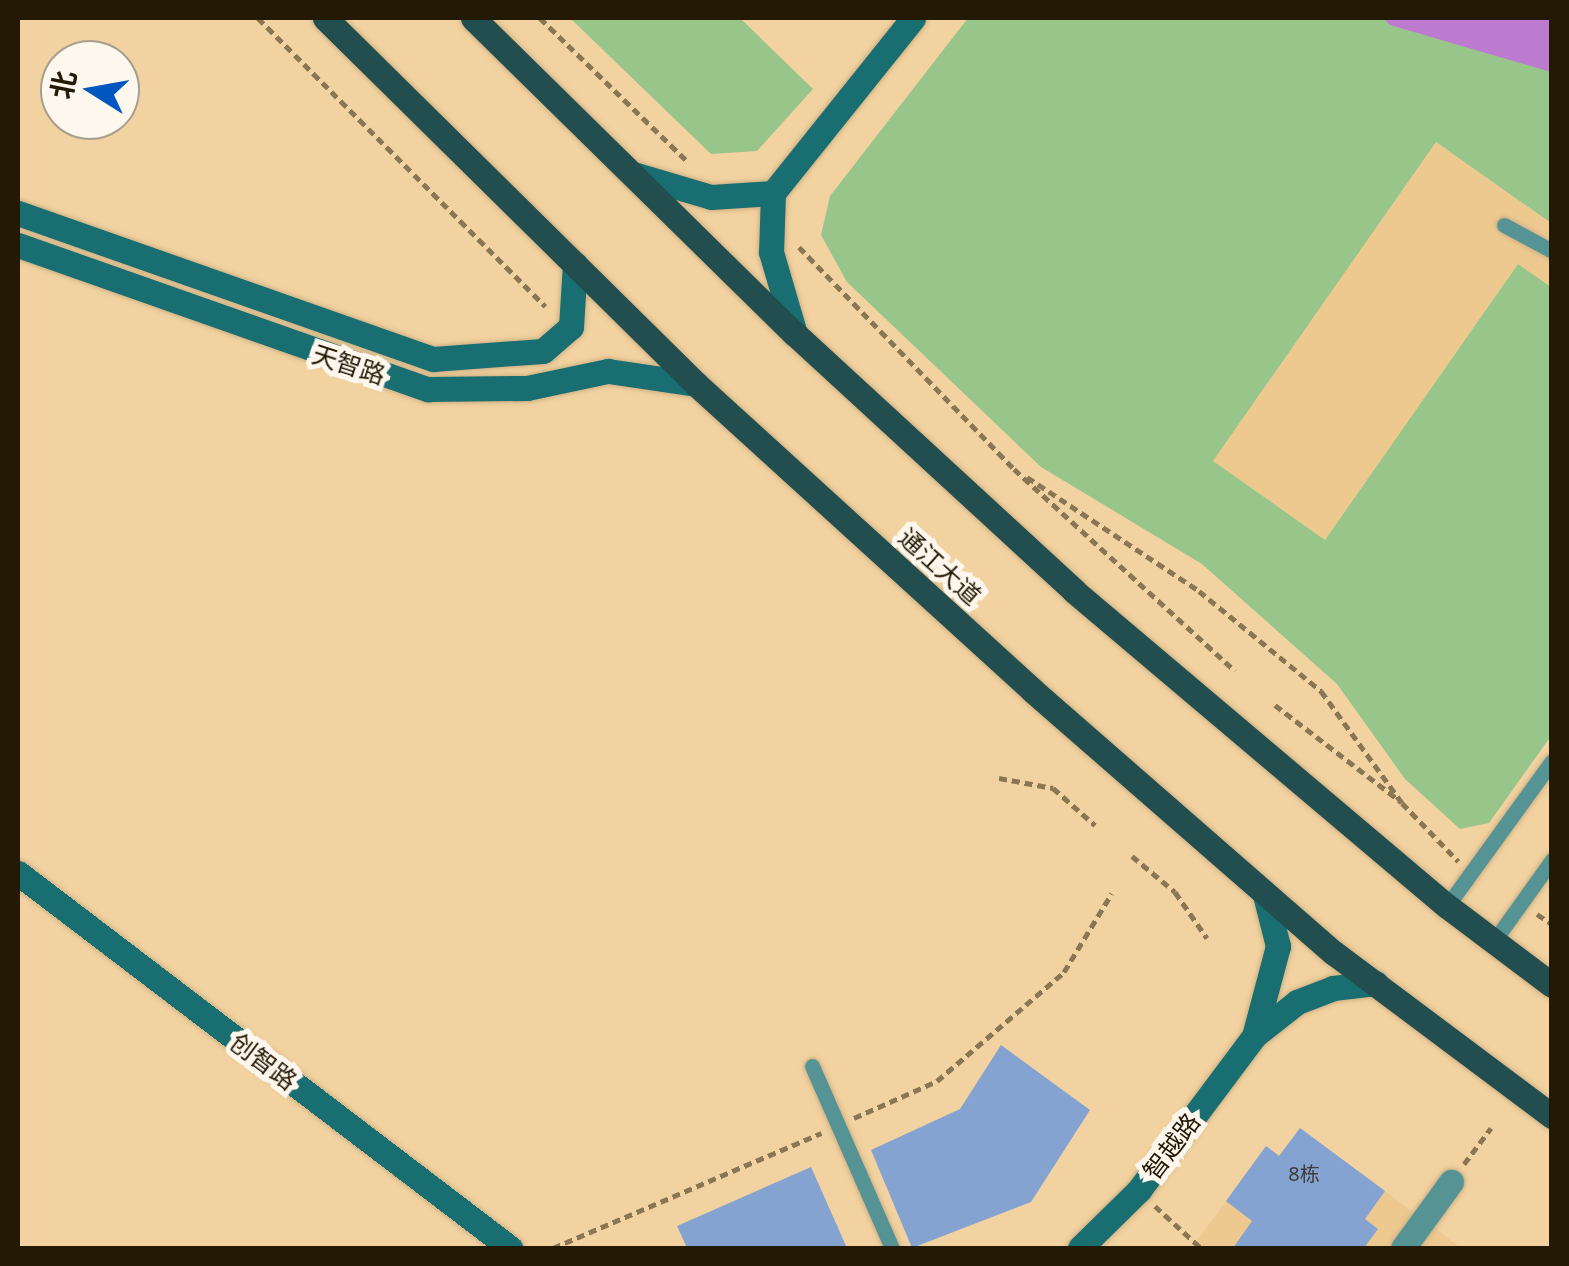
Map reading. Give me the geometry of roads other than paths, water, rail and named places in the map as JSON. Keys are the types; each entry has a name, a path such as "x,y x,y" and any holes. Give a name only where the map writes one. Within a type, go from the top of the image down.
{"main road":[{"name":"通江大道","path":"325,18 696,384 1265,894 1552,1116"},
{"path":"473,18 795,334 1074,591 1447,906 1552,984"}],"street":[{"path":"795,334 771,252 772,192 913,18"},
{"path":"634,174 712,196 772,192"},
{"name":"天智路","path":"18,213 433,359 544,351 571,327 575,264"},
{"name":"天智路","path":"18,245 428,389 527,388 608,371 696,384"},
{"name":"创智路","path":"18,873 510,1248"},
{"path":"1254,1036 1278,946 1265,894"},
{"path":"1254,1036 1297,1002 1334,988 1376,983"},
{"name":"智越路","path":"1080,1248 1138,1190 1254,1036"},
{"path":"1403,1248 1451,1182"}],"lane":[{"path":"1504,226 1552,251"},
{"path":"1447,906 1552,761"},
{"path":"1494,941 1552,860"},
{"path":"812,1066 892,1248"}]}
